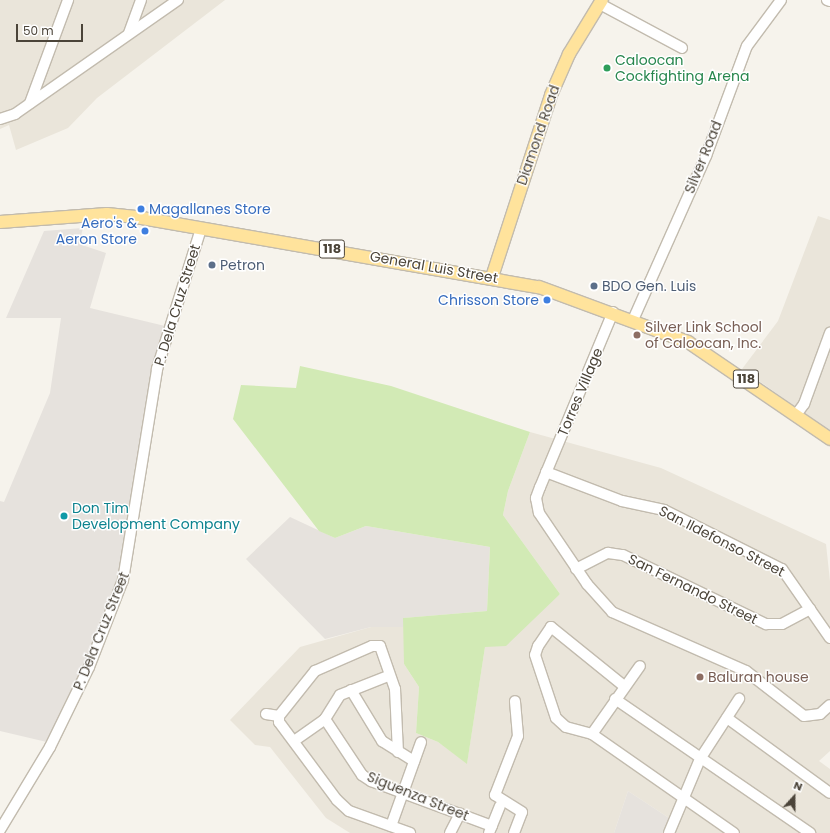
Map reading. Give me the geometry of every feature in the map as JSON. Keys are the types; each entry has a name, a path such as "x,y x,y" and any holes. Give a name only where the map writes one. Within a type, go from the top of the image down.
{"main road":[{"name":"Diamond Road","path":"492,277 551,95 569,54 601,2"},
{"name":"General Luis Street","path":"0,222 107,214 492,277 539,287 614,312 688,342 830,439"}],"street":[{"path":"30,103 68,0"},
{"path":"129,33 141,0"},
{"path":"0,119 30,103 178,0"},
{"name":"Silver Road","path":"633,320 706,156 746,46 781,0"},
{"path":"601,2 682,48"},
{"name":"P. Dela Cruz Street","path":"0,830 50,747 89,667 123,580 157,369 201,229"},
{"name":"Torres Village","path":"546,472 614,312"},
{"path":"796,415 804,404 830,333"},
{"path":"546,472 536,498 539,513 576,569 612,612 746,671 796,712 812,717 830,705"},
{"name":"San Ildefonso Street","path":"546,472 622,501 664,510 782,569 830,638"},
{"name":"San Fernando Street","path":"576,569 608,553 623,555 766,624 782,624 810,609"},
{"path":"624,686 551,628 538,646 535,656 556,718 566,726 592,734 684,800 734,833"},
{"path":"278,716 315,671 372,646 380,646 384,652 388,676 397,704 398,752"},
{"path":"592,734 624,686 640,666"},
{"path":"294,741 326,719 340,696 351,690 388,676"},
{"path":"351,690 382,741 414,761"},
{"path":"615,699 700,759 810,833"},
{"path":"669,833 700,759 739,699"},
{"path":"514,833 522,812 495,795 518,736 515,701"},
{"path":"266,714 278,716 294,741 337,800 349,811 406,832"},
{"path":"727,718 830,794"},
{"name":"Siguenza Street","path":"326,719 362,775 460,813 490,829"},
{"path":"391,826 421,742"},
{"path":"490,829 500,806"},
{"path":"450,833 460,813"}],"shaded area":[{"path":"0,0 225,0 97,98 68,128 16,150 9,125 0,129"},
{"path":"818,216 830,220 830,431 742,369 778,321"},
{"path":"83,228 79,244 106,253 90,308 165,326 121,577 51,743 0,731 0,501 4,502 50,393 61,318 6,318 44,231"},
{"path":"530,432 661,468 826,544 830,581 830,751 819,761 830,769 830,833 663,833 669,818 628,791 614,833 350,833 326,818 270,747 255,745 230,720 300,647 371,627 405,627 404,664 419,687 416,733 438,742 467,763 485,647 560,594 503,515 508,491"},
{"path":"290,517 335,538 366,526 490,547 487,611 404,618 405,627 371,627 325,639 246,559"},
{"path":"628,791 669,818 663,833 614,833"}],"green space":[{"path":"300,366 391,386 530,432 508,491 503,515 560,594 506,646 485,647 467,764 438,742 416,733 419,687 404,664 403,618 487,611 490,547 366,526 335,538 319,531 233,419 241,385 296,388"}],"place":[{"name":"Caloocan Cockfighting Arena","path":"607,68"},
{"name":"Magallanes Store","path":"141,209"},
{"name":"Aero's & Aeron Store","path":"145,231"},
{"name":"Petron","path":"212,265"},
{"name":"BDO Gen. Luis","path":"594,286"},
{"name":"Chrisson Store","path":"547,300"},
{"name":"Silver Link School of Caloocan, Inc.","path":"637,335"},
{"name":"Don Tim Development Company","path":"64,516"},
{"name":"Baluran house","path":"700,677"}]}
